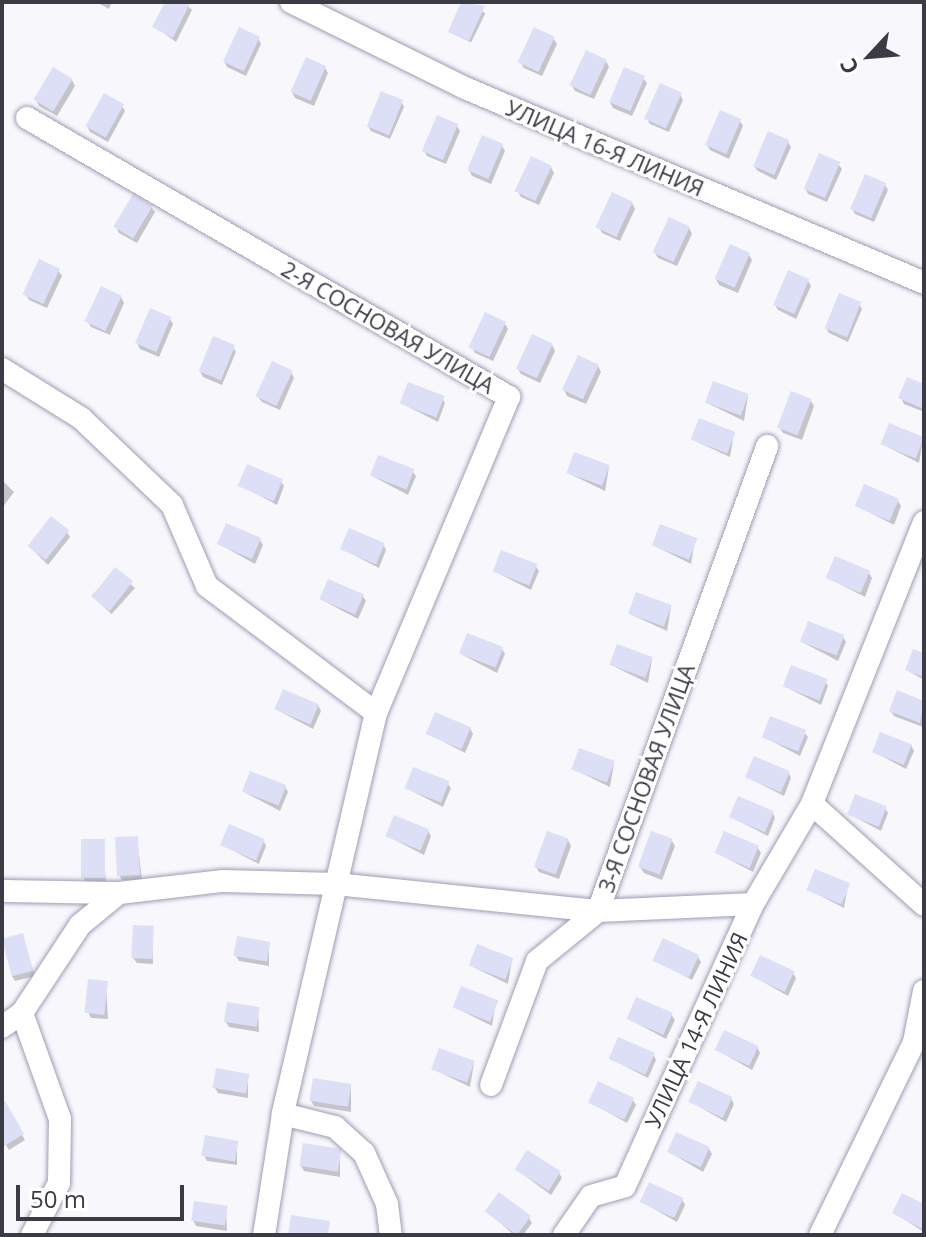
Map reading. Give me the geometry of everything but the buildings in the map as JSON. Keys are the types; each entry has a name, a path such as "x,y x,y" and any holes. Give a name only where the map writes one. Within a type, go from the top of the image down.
{"street":[{"name":"УЛИЦА 16-Я ЛИНИЯ","path":"291,2 465,88 924,283"},
{"name":"2-Я СОСНОВАЯ УЛИЦА","path":"27,118 509,397 376,713 283,1114 264,1235"},
{"path":"2,369 81,418 172,505 207,586 376,713"},
{"name":"3-Я СОСНОВАЯ УЛИЦА","path":"491,1085 537,961 598,911 767,446"},
{"name":"УЛИЦА 14-Я ЛИНИЯ","path":"564,1235 591,1196 625,1186 753,904 812,804 924,522"},
{"path":"812,804 924,905"},
{"path":"2,891 119,893 223,881 336,884 598,911 753,904"},
{"path":"2,1027 22,1013 80,925 119,893"},
{"path":"820,1235 914,1042 924,991"},
{"path":"22,1013 60,1119 59,1183 32,1235"},
{"path":"283,1114 335,1127 364,1153 387,1204 391,1235"}]}
